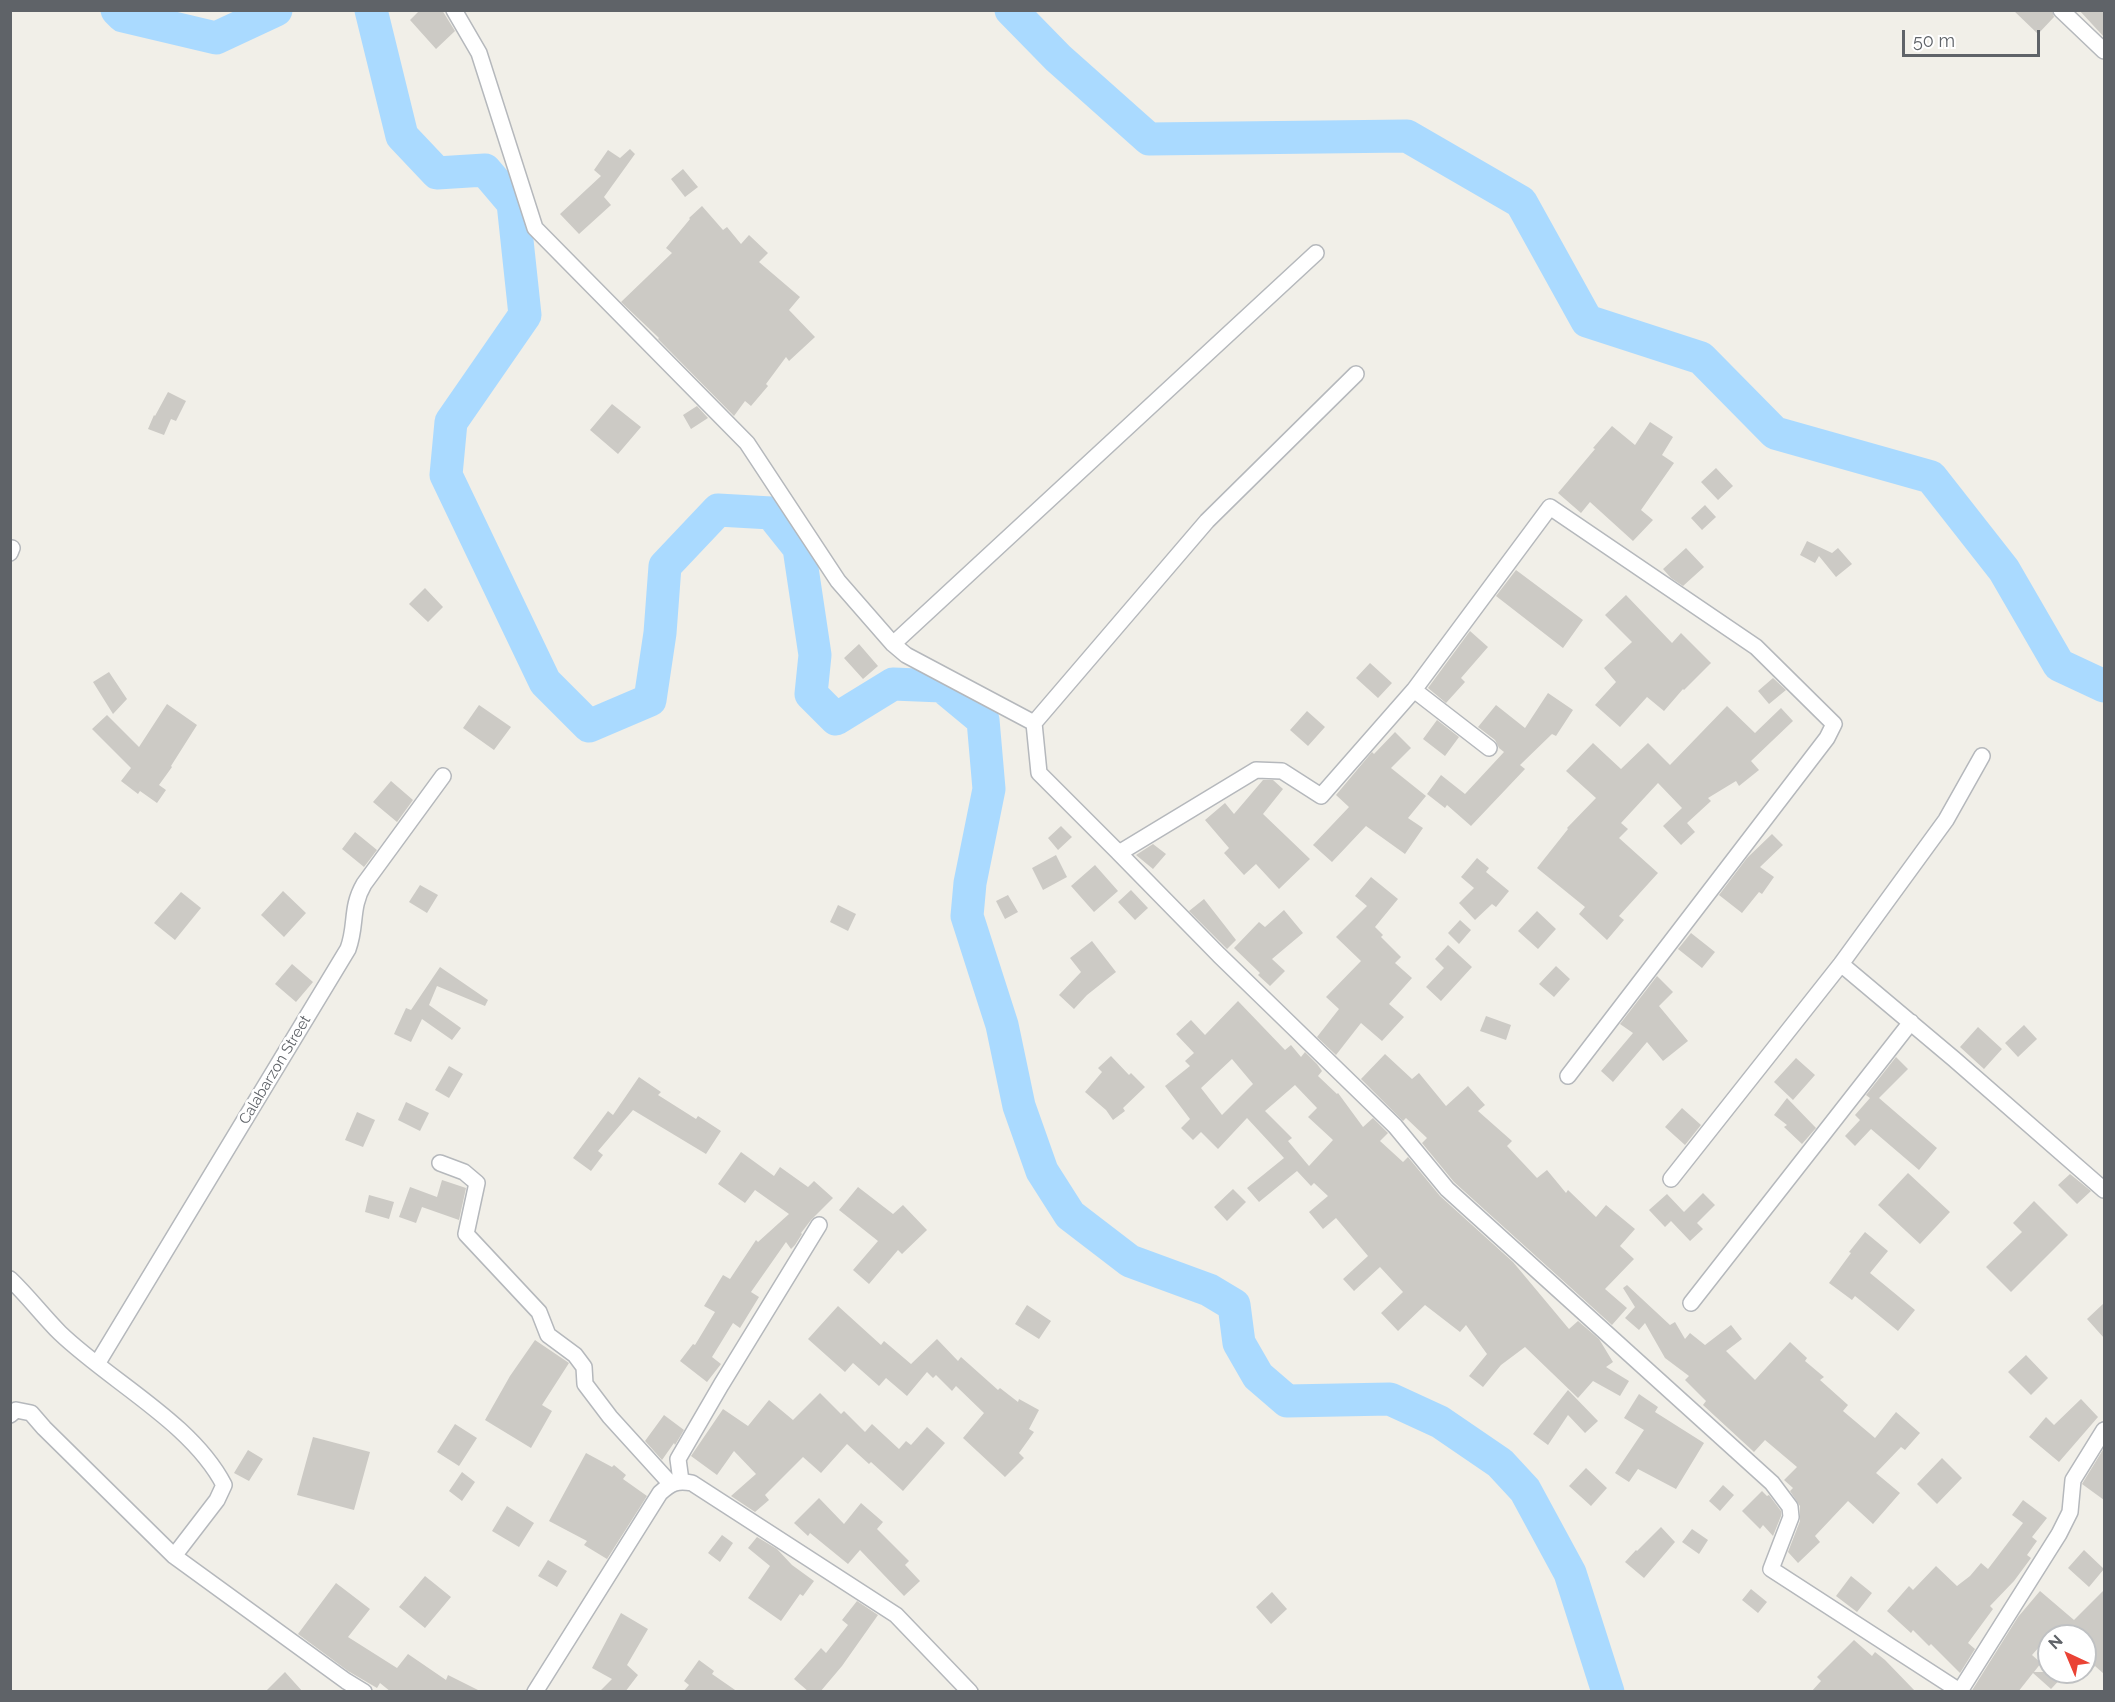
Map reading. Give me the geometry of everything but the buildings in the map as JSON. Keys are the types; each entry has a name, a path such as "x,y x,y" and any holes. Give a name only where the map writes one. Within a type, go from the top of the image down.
{"street":[{"path":"454,10 479,53 535,228 747,443 838,581 894,644 906,655 1034,723"},
{"path":"2061,10 2104,51"},
{"path":"894,644 1316,253"},
{"path":"1356,374 1207,521 1034,723 1040,773 1218,955 1395,1126 1447,1189 1772,1483 1790,1507 1791,1516 1771,1569 1961,1691 2059,1534 2070,1512 2073,1480 2104,1430"},
{"path":"1119,853 1256,770 1282,771 1321,796 1414,690 1550,507 1756,647 1833,724 1827,738 1568,1076"},
{"path":"1414,690 1489,748"},
{"path":"1671,1179 1841,964 1946,820 1982,756"},
{"name":"Calabarzon Street","path":"97,1364 348,949 353,935 356,897 443,776"},
{"path":"1841,964 2104,1190"},
{"path":"1691,1303 1911,1022"},
{"path":"440,1163 464,1173 477,1183 466,1234 539,1312 548,1335 575,1355 584,1367 585,1384 610,1417 676,1482"},
{"path":"676,1482 678,1459 819,1225"},
{"path":"10,1279 60,1333 188,1437 215,1468 224,1485 217,1500 174,1556"},
{"path":"10,1415 16,1410 31,1413 174,1556 364,1692"},
{"path":"536,1692 660,1493 676,1482 692,1483 896,1615 970,1692"}],"waterway":[{"path":"117,10 123,16 216,38 276,10"},
{"path":"371,10 402,136 437,173 485,170 513,203 525,315 451,422 446,475 545,682 589,726 650,700 660,633 665,566 718,510 771,513 799,548 815,655 811,694 836,719 893,684 942,686 983,720 989,789 970,883 967,916 1002,1025 1019,1106 1042,1171 1070,1215 1130,1261 1209,1290 1234,1305 1239,1343 1258,1376 1287,1401 1390,1399 1440,1422 1500,1463 1525,1490 1570,1573 1608,1692"},
{"path":"1011,10 1058,58 1149,139 1407,136 1521,202 1587,321 1701,358 1775,433 1931,477 2004,570 2059,665 2104,686"}]}
